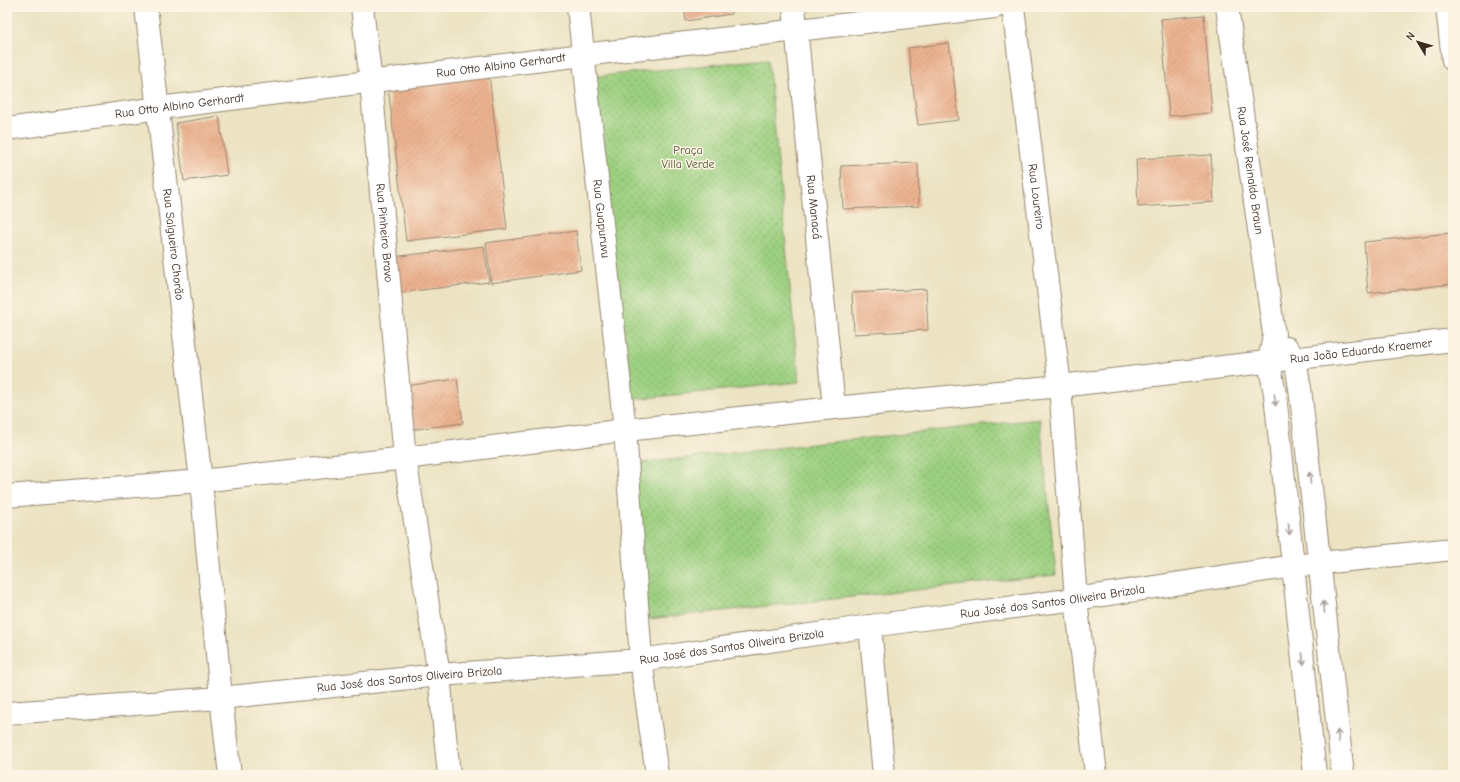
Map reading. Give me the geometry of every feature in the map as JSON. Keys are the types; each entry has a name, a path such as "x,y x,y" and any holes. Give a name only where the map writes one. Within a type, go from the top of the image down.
{"street":[{"name":"Rua Salgueiro Chorão","path":"146,7 201,481 221,698 230,775"},
{"name":"Rua Pinheiro Bravo","path":"362,7 371,82 405,458 439,675 449,775"},
{"name":"Rua Guapuruvu","path":"578,7 625,430 641,660 658,775"},
{"name":"Rua Manacá","path":"794,7 834,408"},
{"name":"Rua Otto Albino Gerhardt","path":"7,129 158,108 584,55 995,7"},
{"name":"Rua Loureiro","path":"1013,7 1060,386 1076,599 1096,775"},
{"name":"Rua José Reinaldo Braun","path":"1227,7 1274,334 1269,362"},
{"path":"1447,7 1453,60"},
{"path":"1274,334 1295,359 1343,775"},
{"name":"Rua João Eduardo Kraemer","path":"7,496 201,481 405,458 625,430 1060,386 1453,340"},
{"path":"1269,362 1275,394 1315,775"},
{"name":"Rua José dos Santos Oliveira Brizola","path":"7,713 221,698 439,675 641,660 870,626 1076,599 1293,566 1453,549"},
{"path":"870,626 884,775"}],"green space":[{"name":"Praça Villa Verde","path":"768,59 799,382 627,400 590,77"},
{"path":"1040,419 1056,575 648,619 632,464"}],"building":[{"path":"684,7 731,7 731,14 686,21"},
{"path":"1204,15 1212,113 1169,116 1161,19"},
{"path":"949,43 959,120 918,125 908,48"},
{"path":"489,74 507,229 406,241 388,86"},
{"path":"219,116 227,175 184,181 176,123"},
{"path":"1211,155 1214,202 1138,207 1136,159"},
{"path":"918,163 919,206 843,209 841,166"},
{"path":"576,231 581,270 491,283 486,243"},
{"path":"1450,233 1453,284 1368,293 1364,242"},
{"path":"484,246 489,282 396,293 392,257"},
{"path":"926,289 928,330 854,334 852,293"},
{"path":"457,379 463,423 409,430 404,386"}]}
